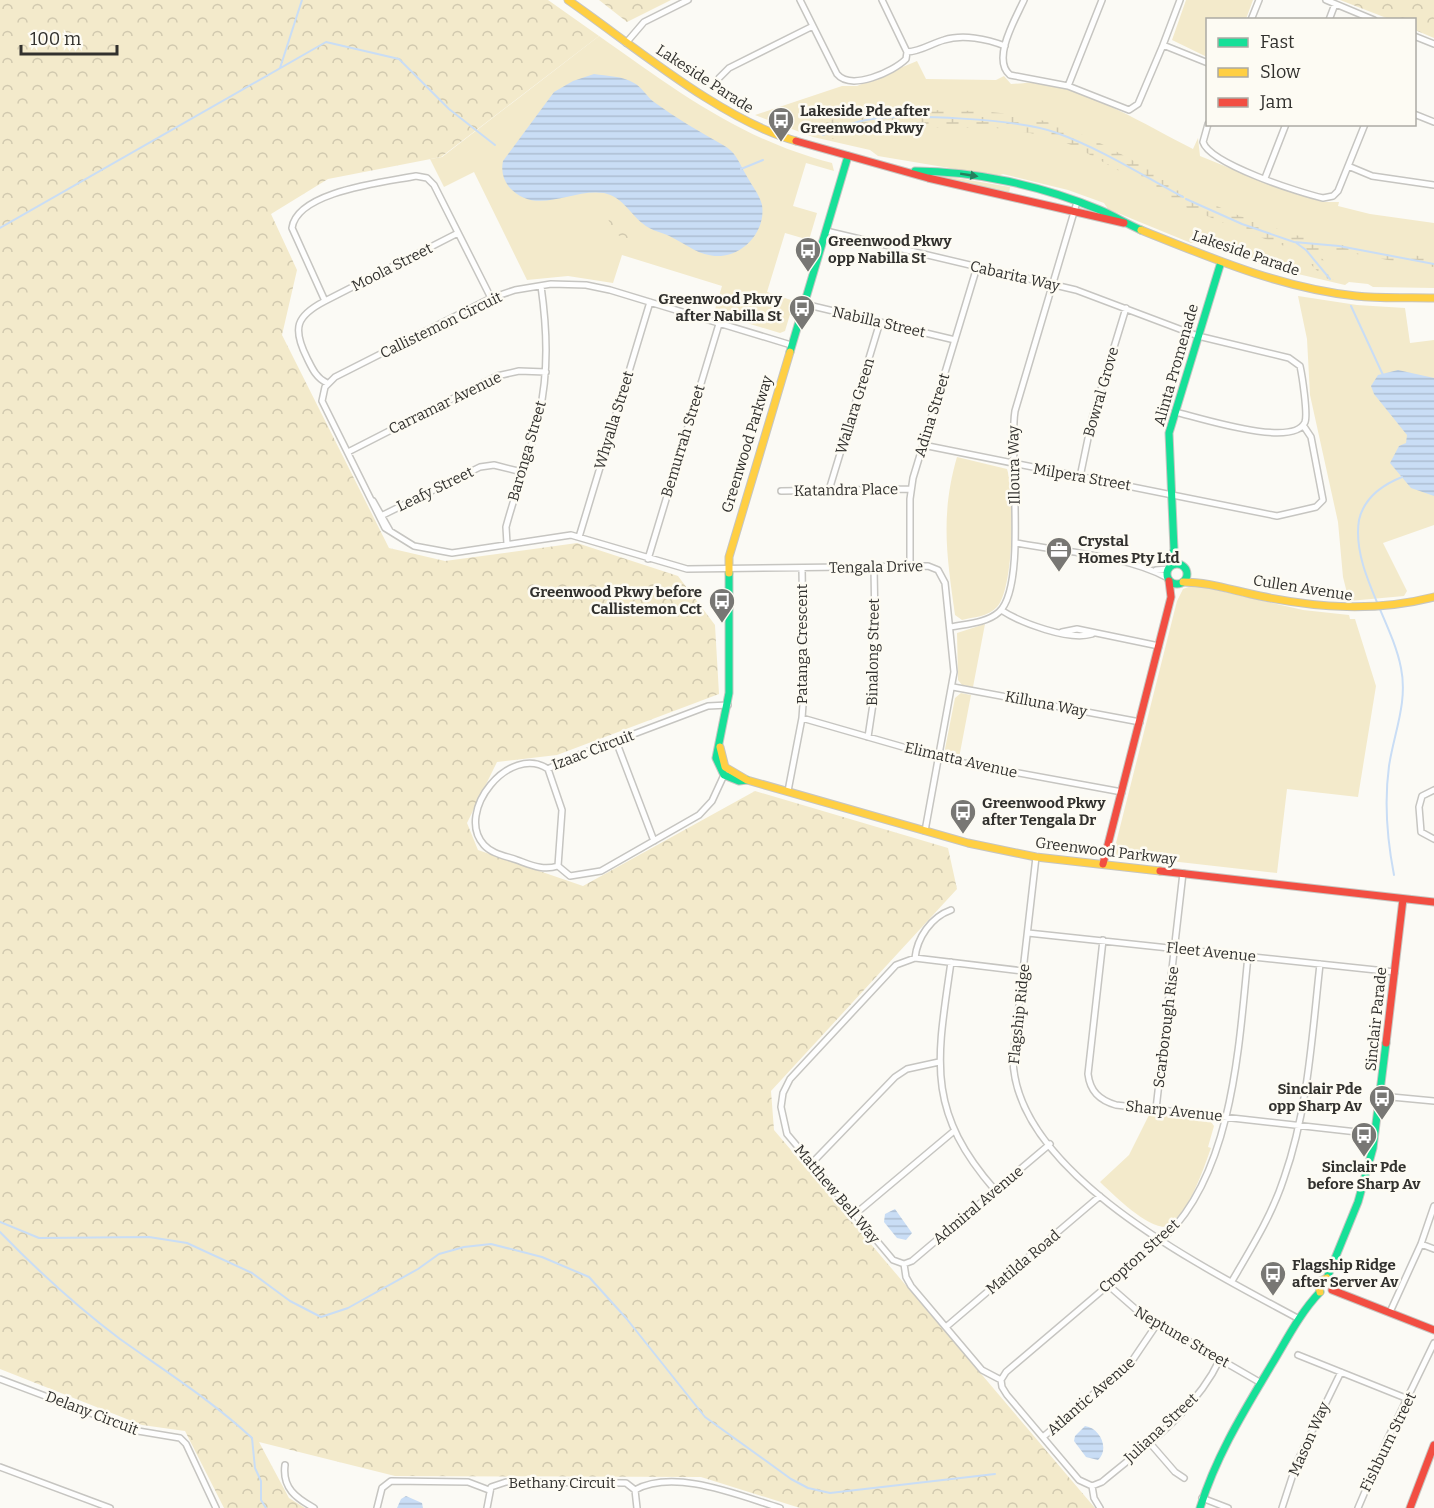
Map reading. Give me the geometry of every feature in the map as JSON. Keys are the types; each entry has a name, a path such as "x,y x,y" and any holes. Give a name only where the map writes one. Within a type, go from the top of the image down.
{"main road":[{"name":"Lakeside Parade","path":"568,0 708,99 751,124 794,142 910,171 928,178 1124,223"},
{"name":"Greenwood Parkway","path":"747,780 739,781 724,775 716,762 728,705 727,569 733,537 849,156"},
{"name":"Lakeside Parade","path":"910,171 939,171 984,177 1077,202 1221,262 1278,281 1319,291 1374,297 1434,298"},
{"name":"Alinta Promenade","path":"1169,568 1174,549 1168,441 1221,262"},
{"name":"Alinta Promenade","path":"1174,549 1185,567"},
{"path":"1103,864 1171,597 1169,568 1178,564 1185,567 1187,577 1171,597"},
{"name":"Cullen Avenue","path":"1185,567 1203,582"},
{"path":"1169,579 1182,583"},
{"name":"Cullen Avenue","path":"1182,583 1203,582 1305,604 1367,609 1392,607 1434,597"},
{"name":"Greenwood Parkway","path":"720,747 725,767 747,780 984,847 1036,857 1434,902"},
{"name":"Sinclair Parade","path":"1327,1278 1360,1193 1375,1134 1403,898"},
{"path":"1200,1508 1219,1457 1299,1319 1320,1292 1318,1282 1327,1278 1333,1283 1332,1290 1326,1294 1320,1292"},
{"path":"1332,1290 1434,1330"},
{"path":"1410,1508 1434,1445"}],"street":[{"path":"626,43 644,22 688,0"},
{"path":"800,0 837,74 846,80 882,73 903,62 907,52 882,0"},
{"path":"1024,0 1005,46 1004,66 1010,75 1068,86 1125,110 1132,109 1138,104 1180,0"},
{"path":"1068,86 1102,0"},
{"path":"1252,18 1259,0"},
{"path":"1326,0 1369,18"},
{"path":"1330,18 1335,4"},
{"path":"719,78 729,68 813,26"},
{"path":"1416,37 1434,44"},
{"path":"907,52 921,51 949,39 987,39 1005,46"},
{"path":"1163,45 1206,62"},
{"path":"1416,115 1434,122"},
{"path":"1207,126 1203,138 1206,150 1265,178 1327,198 1338,191 1364,126"},
{"path":"1265,178 1285,126"},
{"path":"1348,166 1372,176 1434,185"},
{"path":"325,301 292,228 299,213 328,196 351,188 416,176 424,177 434,185 490,298"},
{"name":"Illoura Way","path":"1001,610 1009,588 1016,543 1012,464 1015,411 1077,202"},
{"name":"Cabarita Way","path":"826,231 1053,285 1126,308 1198,336 1296,361 1300,370 1306,412 1303,425"},
{"name":"Moola Street","path":"327,383 314,371 300,343 298,332 304,313 459,233"},
{"name":"Adina Street","path":"910,566 911,489 977,267"},
{"name":"Callistemon Circuit","path":"327,383 490,298 541,286 586,285 791,345"},
{"name":"Baronga Street","path":"507,544 506,527 539,418 546,372 546,330 541,286"},
{"name":"Whyalla Street","path":"579,537 650,303"},
{"name":"Nabilla Street","path":"804,304 955,340"},
{"name":"Bowral Grove","path":"1080,477 1093,414 1126,308"},
{"name":"Wallara Green","path":"830,490 880,322"},
{"name":"Bemurrah Street","path":"648,558 719,324"},
{"name":"Carramar Avenue","path":"348,452 497,376 519,370 546,372"},
{"path":"327,383 323,392 323,404 385,528 405,543 442,552 560,536 579,537 687,569 727,569"},
{"path":"1175,412 1265,433 1288,431 1303,425"},
{"name":"Milpera Street","path":"923,445 1170,493 1274,516 1316,507 1323,500 1311,437 1303,425"},
{"name":"Leafy Street","path":"383,515 480,467 494,465 522,472"},
{"name":"Katandra Place","path":"781,491 911,489"},
{"path":"373,501 391,532"},
{"path":"1016,543 1154,570 1169,568"},
{"name":"Tengala Drive","path":"727,569 928,566 941,573 951,627 953,687 925,831"},
{"name":"Binalong Street","path":"868,737 876,684 874,567"},
{"name":"Patanga Crescent","path":"788,791 802,718 801,568"},
{"path":"1154,570 1169,579"},
{"path":"951,627 984,620 1001,610 1025,624 1081,637 1094,634 1159,646"},
{"name":"Killuna Way","path":"953,687 1140,722"},
{"name":"Izaac Circuit","path":"724,775 706,809 607,868 590,874 570,876 558,866 545,869 492,851 481,841 475,825 479,806 501,773 512,767 536,764 549,769 565,760 708,706 728,705"},
{"name":"Elimatta Avenue","path":"802,718 939,758 1122,792"},
{"path":"616,741 654,841"},
{"path":"549,769 562,810 558,866"},
{"path":"1434,790 1422,796 1419,807 1421,832 1434,839"},
{"name":"Flagship Ridge","path":"1036,857 1013,1058 1015,1080 1026,1111 1050,1144 1100,1196 1161,1240 1299,1319"},
{"name":"Scarborough Rise","path":"1156,1109 1183,873"},
{"path":"951,910 943,913 920,938 915,958 1023,971"},
{"name":"Fleet Avenue","path":"1028,933 1395,972"},
{"name":"Sharp Avenue","path":"1103,940 1089,1080 1095,1094 1108,1103 1375,1134"},
{"name":"Cropton Street","path":"1001,1380 1006,1372 1161,1240 1183,1216 1200,1186 1216,1148 1224,1117 1237,1057 1248,956"},
{"name":"Matthew Bell Way","path":"915,958 903,961 889,971 786,1087 781,1107 783,1126 811,1164 895,1262 904,1264 908,1281 982,1370 1001,1380 1007,1395 1043,1437 1083,1483 1092,1486"},
{"path":"951,962 939,1062 944,1100 954,1131 969,1158 995,1190"},
{"path":"1232,1281 1276,1198 1299,1125 1308,1075 1320,964"},
{"path":"811,1164 895,1077 907,1069 939,1062"},
{"path":"1381,1096 1434,1101"},
{"path":"854,1215 954,1131"},
{"name":"Admiral Avenue","path":"904,1264 912,1261 1050,1144"},
{"name":"Matilda Road","path":"946,1327 1100,1196"},
{"path":"1390,1312 1421,1244 1434,1206"},
{"path":"1421,1244 1434,1249"},
{"name":"Neptune Street","path":"1108,1285 1130,1307 1261,1383"},
{"name":"Atlantic Avenue","path":"1043,1437 1132,1361 1157,1324"},
{"name":"Fishburn Street","path":"1358,1508 1387,1440 1434,1344"},
{"path":"1298,1355 1408,1399"},
{"name":"Juliana Street","path":"1092,1486 1102,1482 1191,1403 1220,1359"},
{"name":"Mason Way","path":"1282,1508 1297,1462 1341,1372"},
{"name":"Delany Circuit","path":"0,1379 132,1429 180,1438 186,1444 216,1508"},
{"path":"1149,1442 1174,1472 1184,1478"},
{"path":"285,1465 284,1477 291,1493 314,1508"},
{"path":"0,1467 110,1508"},
{"path":"377,1508 382,1488 391,1481 464,1482 489,1490"},
{"name":"Bethany Circuit","path":"487,1508 489,1490 497,1483 506,1482 626,1483 635,1490 637,1508"},
{"path":"635,1490 649,1484 695,1484 780,1508"},
{"path":"1092,1486 1094,1498 1100,1508"},
{"path":"1202,1498 1228,1508"}],"green space":[{"path":"0,0 548,0 599,36 441,157 328,179 271,214 297,270 282,335 389,548 445,561 577,543 678,576 715,625 719,694 557,755 497,762 467,823 478,850 583,886 755,791 948,848 957,889 771,1091 774,1130 1095,1508 800,1508 701,1477 395,1476 259,1442 289,1498 305,1508 224,1508 185,1431 142,1425 0,1369"},
{"path":"599,0 671,0 627,22"},
{"path":"1186,0 1253,0 1246,18 1206,18 1206,57 1172,40"},
{"path":"1340,0 1434,0 1434,38 1416,30 1416,18 1386,18"},
{"path":"599,36 682,94 738,127 798,153 832,163 834,171 806,163 793,206 817,213 809,240 785,233 767,292 794,301 785,331 780,333 714,313 722,286 622,255 613,283 568,276 527,280 474,172 444,187 430,159 442,157"},
{"path":"917,61 926,79 996,80 1004,76 1011,84 1034,83 1075,92 1116,109 1193,149 1198,138 1200,156 1284,190 1323,202 1339,202 1338,206 1370,214 1434,223 1434,288 1373,287 1368,284 1349,282 1345,285 1268,267 1198,242 1191,243 1108,209 1104,203 1068,190 1003,174 997,176 878,156 870,150 813,137 755,115 842,86 857,86"},
{"path":"868,110 960,110 1029,117 1068,129 1101,144 1186,192 1177,203 1076,147 1054,138 1030,133 996,128 865,127 834,139 812,130 827,121"},
{"path":"933,174 1010,187 1009,194 933,176"},
{"path":"1189,194 1240,216 1295,235 1389,255 1396,253 1434,258 1434,267 1346,252 1316,250 1338,280 1324,278 1298,251 1241,230 1237,231 1234,227 1185,207 1184,204"},
{"path":"606,210 614,213 616,222 630,229 636,236 623,237 615,232"},
{"path":"1298,296 1357,305 1405,308 1410,343 1434,340 1434,525 1383,543 1407,591 1404,596 1349,601 1343,577 1338,522 1310,395 1307,339"},
{"path":"957,457 1007,469 1012,518 1010,562 1003,597 997,607 989,613 962,620 955,615 947,536 948,498"},
{"path":"1194,585 1303,610 1349,615 1350,619 1355,619 1376,686 1358,797 1287,789 1277,873 1117,855 1114,851 1177,601 1183,589"},
{"path":"985,624 973,687 962,685 958,680 957,633"},
{"path":"961,693 971,695 959,758 948,755 945,749 955,698"},
{"path":"1150,1113 1187,1117 1187,1119 1211,1122 1214,1126 1208,1147 1211,1148 1194,1192 1174,1221 1166,1227 1158,1226 1141,1217 1100,1182 1129,1155"}],"water":[{"path":"594,74 620,78 634,83 654,102 734,154 762,205 761,223 746,246 730,254 708,255 646,226 621,201 610,195 604,193 579,194 542,201 519,196 509,187 503,175 503,161 554,92 573,81"},
{"path":"1398,370 1434,378 1434,496 1411,488 1390,463 1399,446 1406,443 1407,435 1374,394 1371,386 1378,375"},
{"path":"895,1209 912,1233 906,1240 897,1238 884,1222 885,1214"},
{"path":"1085,1426 1095,1431 1102,1440 1102,1455 1098,1460 1086,1457 1074,1441 1075,1436"},
{"path":"406,1496 422,1503 423,1508 397,1508 401,1499"}],"waterway":[{"path":"280,68 302,0"},
{"path":"0,228 326,42 399,59 449,109 495,145"},
{"path":"823,135 854,123 884,118 934,117 1017,124 1040,128 1073,139 1183,197"},
{"path":"741,169 763,160"},
{"path":"1186,199 1242,224 1294,242 1339,246 1434,264"},
{"path":"1295,242 1306,250 1330,279"},
{"path":"1351,306 1383,375"},
{"path":"1394,875 1388,834 1387,794 1389,766 1402,705 1403,681 1390,632 1366,576 1358,538 1359,520 1365,505 1381,488 1402,477"},
{"path":"0,1222 39,1238 149,1237 187,1243 252,1273 290,1301 321,1317 348,1308 418,1269 439,1254 464,1247 491,1244 542,1257 589,1277 626,1318 705,1417 791,1479 808,1488 830,1493 995,1474"},
{"path":"0,1232 88,1314 204,1398 252,1438 255,1468 261,1481 261,1500 266,1508"}],"traffic: fast":[{"path":"790,352 848,156"},
{"path":"915,171 985,177 1032,187 1078,201 1141,230"},
{"path":"1170,566 1174,549 1169,433 1221,262"},
{"path":"1177,564 1184,567 1187,574 1184,581 1177,584 1170,581 1167,574 1170,567 1177,564"},
{"path":"729,573 729,693 716,758 724,775 739,781 747,780"},
{"path":"1327,1278 1358,1202 1373,1148 1386,1043"},
{"path":"1200,1508 1222,1452 1241,1417 1294,1326 1320,1292"}],"traffic: slow":[{"path":"568,0 678,80 708,99 767,131 796,141"},
{"path":"1141,230 1247,270 1301,286 1366,297 1434,298"},
{"path":"729,573 729,557 790,352"},
{"path":"1183,582 1203,583 1260,596 1325,606 1390,605 1434,597"},
{"path":"720,747 725,767 747,780 968,843 1036,857 1160,871"},
{"path":"1320,1292 1318,1282 1327,1278"}],"traffic: jam":[{"path":"796,141 928,178 1124,223"},
{"path":"1103,864 1171,597 1169,581"},
{"path":"1160,871 1434,902"},
{"path":"1386,1043 1403,899"},
{"path":"1332,1290 1434,1330"},
{"path":"1410,1508 1434,1445"}],"place":[{"name":"Lakeside Pde after Greenwood Pkwy","path":"781,143"},
{"name":"Greenwood Pkwy opp Nabilla St","path":"808,273"},
{"name":"Greenwood Pkwy after Nabilla St","path":"802,331"},
{"name":"Crystal Homes Pty Ltd","path":"1059,573"},
{"name":"Greenwood Pkwy before Callistemon Cct","path":"722,624"},
{"name":"Greenwood Pkwy after Tengala Dr","path":"963,835"},
{"name":"Sinclair Pde opp Sharp Av","path":"1382,1121"},
{"name":"Sinclair Pde before Sharp Av","path":"1364,1158"},
{"name":"Flagship Ridge after Server Av","path":"1273,1297"}]}
